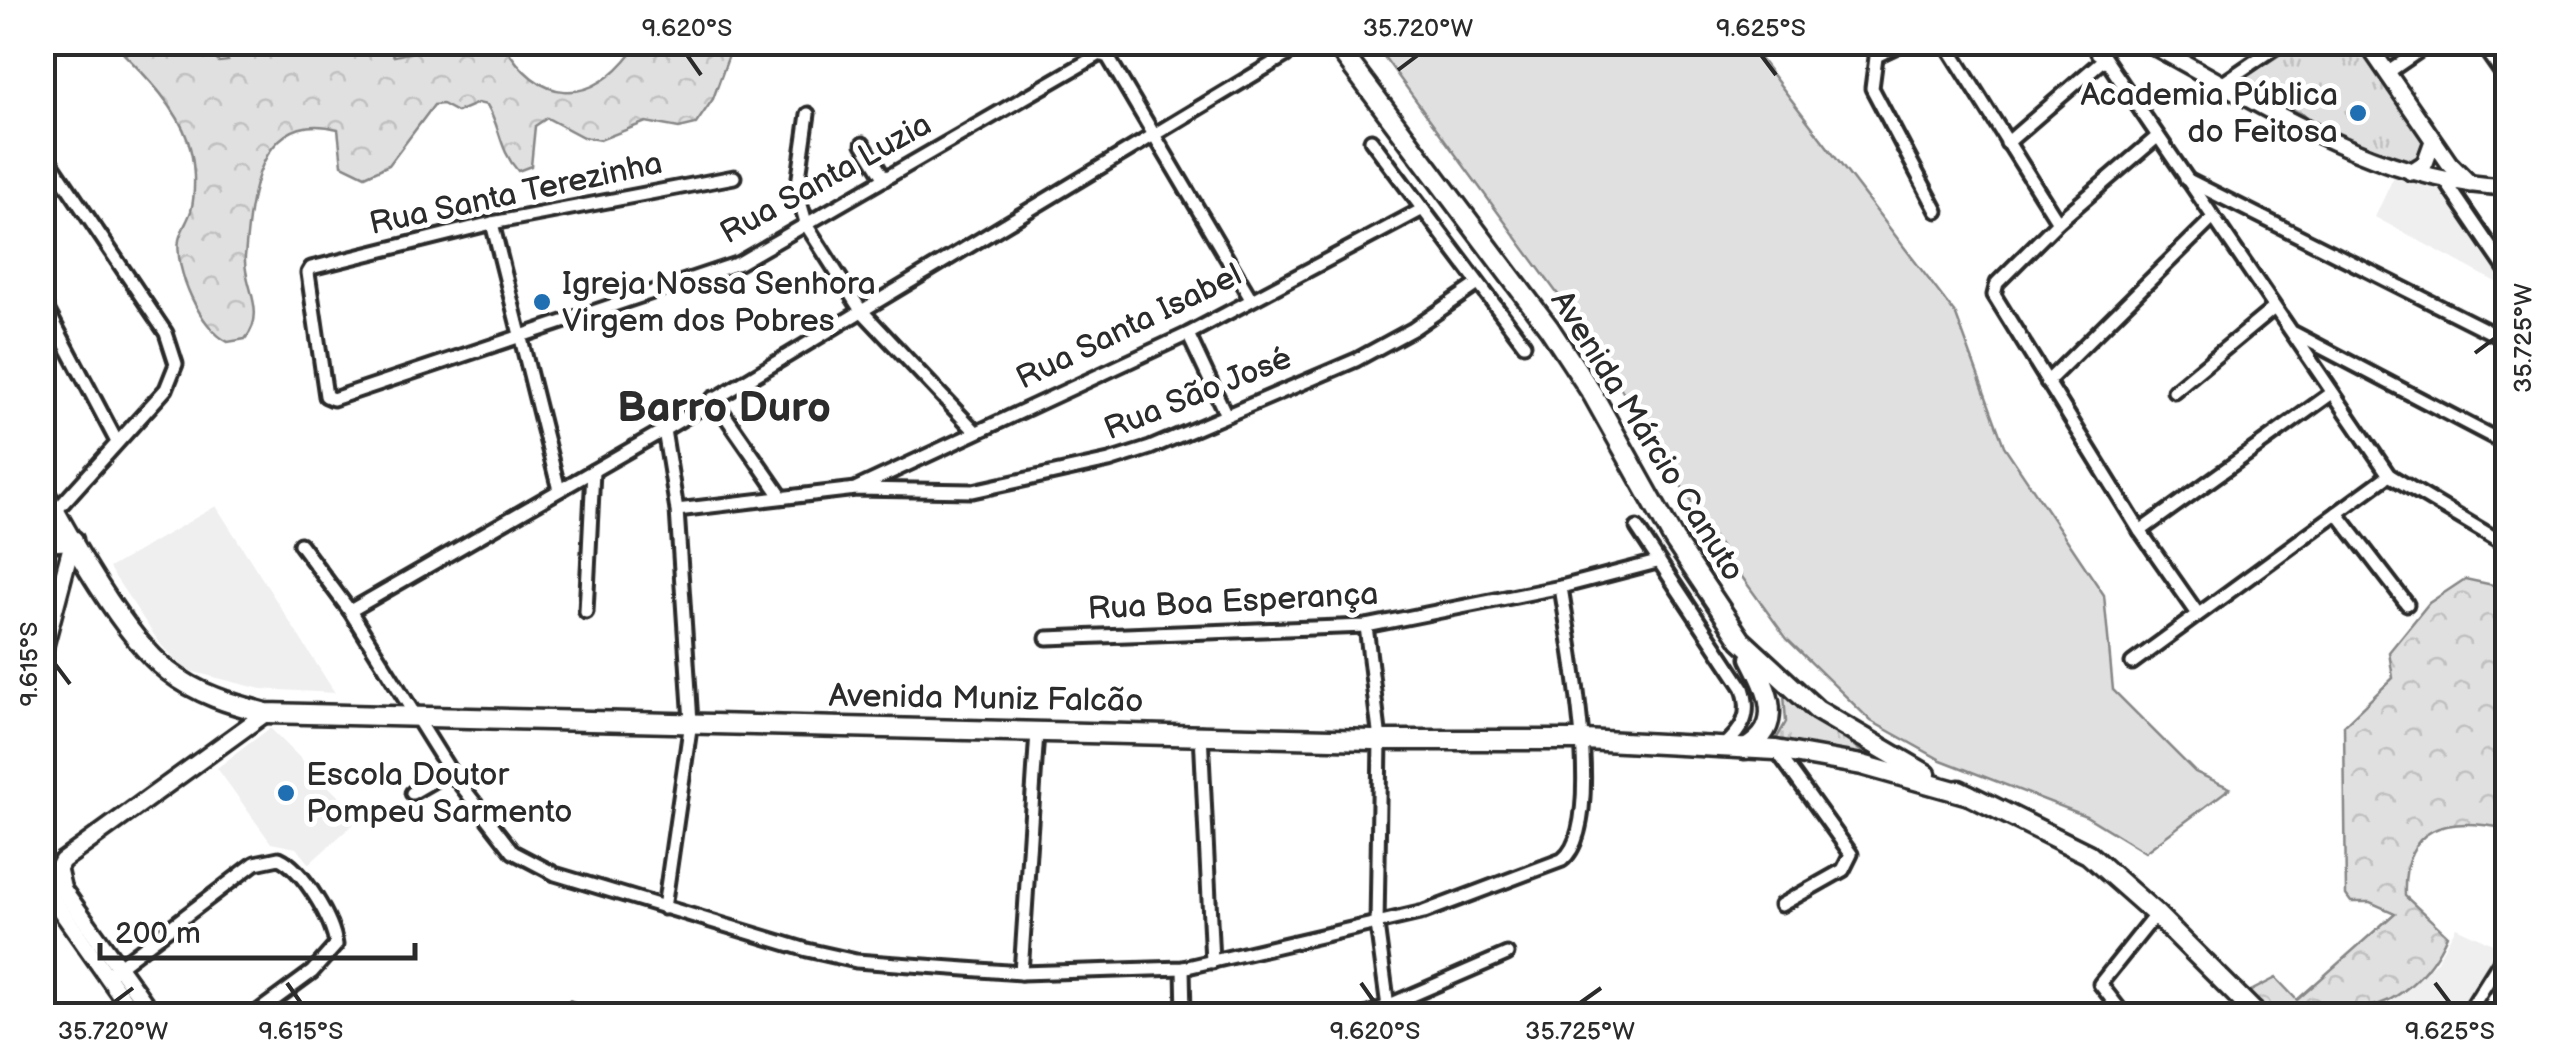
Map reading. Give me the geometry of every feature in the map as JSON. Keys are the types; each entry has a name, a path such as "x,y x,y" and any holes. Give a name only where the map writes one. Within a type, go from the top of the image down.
{"main road":[{"name":"Avenida Márcio Canuto","path":"1334,42 1548,328 1593,395 1673,538 1741,640 1817,710 1896,760 1969,796"},
{"path":"2146,42 2352,150 2446,182 2508,186"},
{"path":"2366,42 2434,141 2470,184"},
{"path":"2411,172 2430,157 2434,141"},
{"path":"2434,141 2446,182"},
{"name":"Avenida Muniz Falcão","path":"42,488 49,519 72,540 121,616 165,669 206,694 266,713 1037,732 1201,732 1380,740 1584,740 1776,750 1862,765 1969,796"},
{"path":"42,542 72,540 42,657"},
{"path":"1741,640 1772,708 1768,729 1744,749"},
{"path":"62,886 58,868 62,861 266,713"},
{"path":"1969,796 2088,854 2156,914 2258,1016"},
{"path":"42,860 62,886 135,1016"},
{"path":"42,884 154,1016"}],"street":[{"path":"350,610 664,430 1308,42"},
{"path":"1906,42 1877,49 1871,81 1874,96 1938,210"},
{"path":"1945,42 2058,222"},
{"path":"2223,83 2283,42"},
{"path":"2387,73 2432,42"},
{"path":"2480,42 2508,82"},
{"path":"2007,142 2100,49 2388,475 2508,546"},
{"name":"Rua Santa Luzia","path":"330,399 739,263 1100,54 1108,57 1155,136"},
{"path":"808,114 796,191 808,226 860,309 975,431"},
{"path":"1155,136 1251,299"},
{"path":"2157,137 2058,222 1994,288 1994,296 2140,531 2198,614"},
{"path":"1371,140 1524,344"},
{"path":"863,144 885,179"},
{"path":"42,149 174,348 172,382 49,519"},
{"name":"Rua Santa Terezinha","path":"330,399 320,365 309,269 492,224 734,177"},
{"path":"2186,178 2508,341"},
{"path":"2446,182 2508,273"},
{"name":"Rua Santa Isabel","path":"856,489 1188,334 1423,209"},
{"path":"2047,382 2212,218"},
{"path":"492,224 559,490"},
{"name":"Rua São José","path":"677,510 856,489 935,493 1006,487 1150,448 1378,348 1478,284"},
{"path":"42,300 116,442"},
{"path":"2174,391 2274,308"},
{"path":"2289,330 2508,445"},
{"path":"1188,334 1226,415"},
{"path":"2318,371 2329,352"},
{"path":"2140,531 2332,393"},
{"path":"713,398 781,496"},
{"path":"664,430 677,510 691,722 664,908"},
{"path":"586,612 593,472"},
{"path":"2132,663 2388,475"},
{"path":"2337,514 2407,604"},
{"path":"1637,528 1743,688 1748,714 1744,726 1722,749"},
{"path":"300,544 350,610 450,772 513,852 555,874 856,961 1021,973 1184,968 1212,962 1376,925 1542,871 1569,855 1578,842 1584,740 1561,587"},
{"name":"Rua Boa Esperança","path":"1047,638 1366,626 1561,587 1656,562"},
{"path":"1366,626 1380,740 1376,925 1388,1007"},
{"path":"1021,973 1030,901 1037,732"},
{"path":"1201,732 1212,962"},
{"path":"1776,750 1851,854 1843,870 1781,905"},
{"path":"412,793 450,772"},
{"path":"113,972 255,863 272,856 292,867 330,924 336,945 312,972 252,1016"},
{"path":"2125,1016 2100,984 2156,914"},
{"path":"2466,1016 2508,949"},
{"path":"1364,1016 1507,954"},
{"path":"1184,968 1184,1016"}],"shaded area":[{"path":"2395,174 2442,188 2507,280 2507,288 2375,217"},
{"path":"216,506 335,693 261,689 186,670 161,645 109,568"},
{"name":"Escola Doutor Pompeu Sarmento","path":"270,728 360,818 309,864 296,848 271,843 217,768"},
{"path":"2456,927 2499,947 2458,1015 2361,1015 2388,1005 2436,962"}],"green space":[{"path":"148,43 197,43 219,62 228,61 221,43 384,43 394,56 454,43 503,43 532,78 565,91 582,90 616,70 633,51 627,43 757,43 729,55 713,99 696,124 679,128 646,122 600,140 583,137 547,118 535,126 531,166 518,171 507,155 487,105 478,103 457,112 442,104 434,105 389,165 365,176 342,165 338,129 311,126 290,132 274,145 263,164 250,210 245,267 255,309 252,329 245,339 228,342 208,325 185,282 179,240 194,194 192,158 183,129 169,105 124,54"},
{"path":"1374,43 1748,43 1956,315 2004,446 2104,595 2113,690 2195,772 2230,788 2145,852 2086,816 1941,760 1871,721 1787,639 1713,537 1589,337"},
{"path":"2298,43 2361,43 2426,134 2429,148 2411,167 2348,140 2241,80"},
{"path":"2465,579 2507,588 2507,829 2448,826 2420,840 2411,853 2405,896 2447,935 2432,962 2409,986 2382,1003 2353,1006 2347,1015 2278,1015 2247,993 2276,978 2297,1000 2395,913 2370,902 2351,902 2346,895 2344,725 2393,678 2389,652 2429,603"},
{"path":"1784,695 1876,762 1773,745 1786,722"}],"place":[{"name":"Academia Pública do Feitosa","path":"2358,113"},
{"name":"Igreja Nossa Senhora Virgem dos Pobres","path":"542,302"},
{"name":"Escola Doutor Pompeu Sarmento","path":"286,793"}],"district":[{"name":"Barro Duro","path":"724,408"}]}
